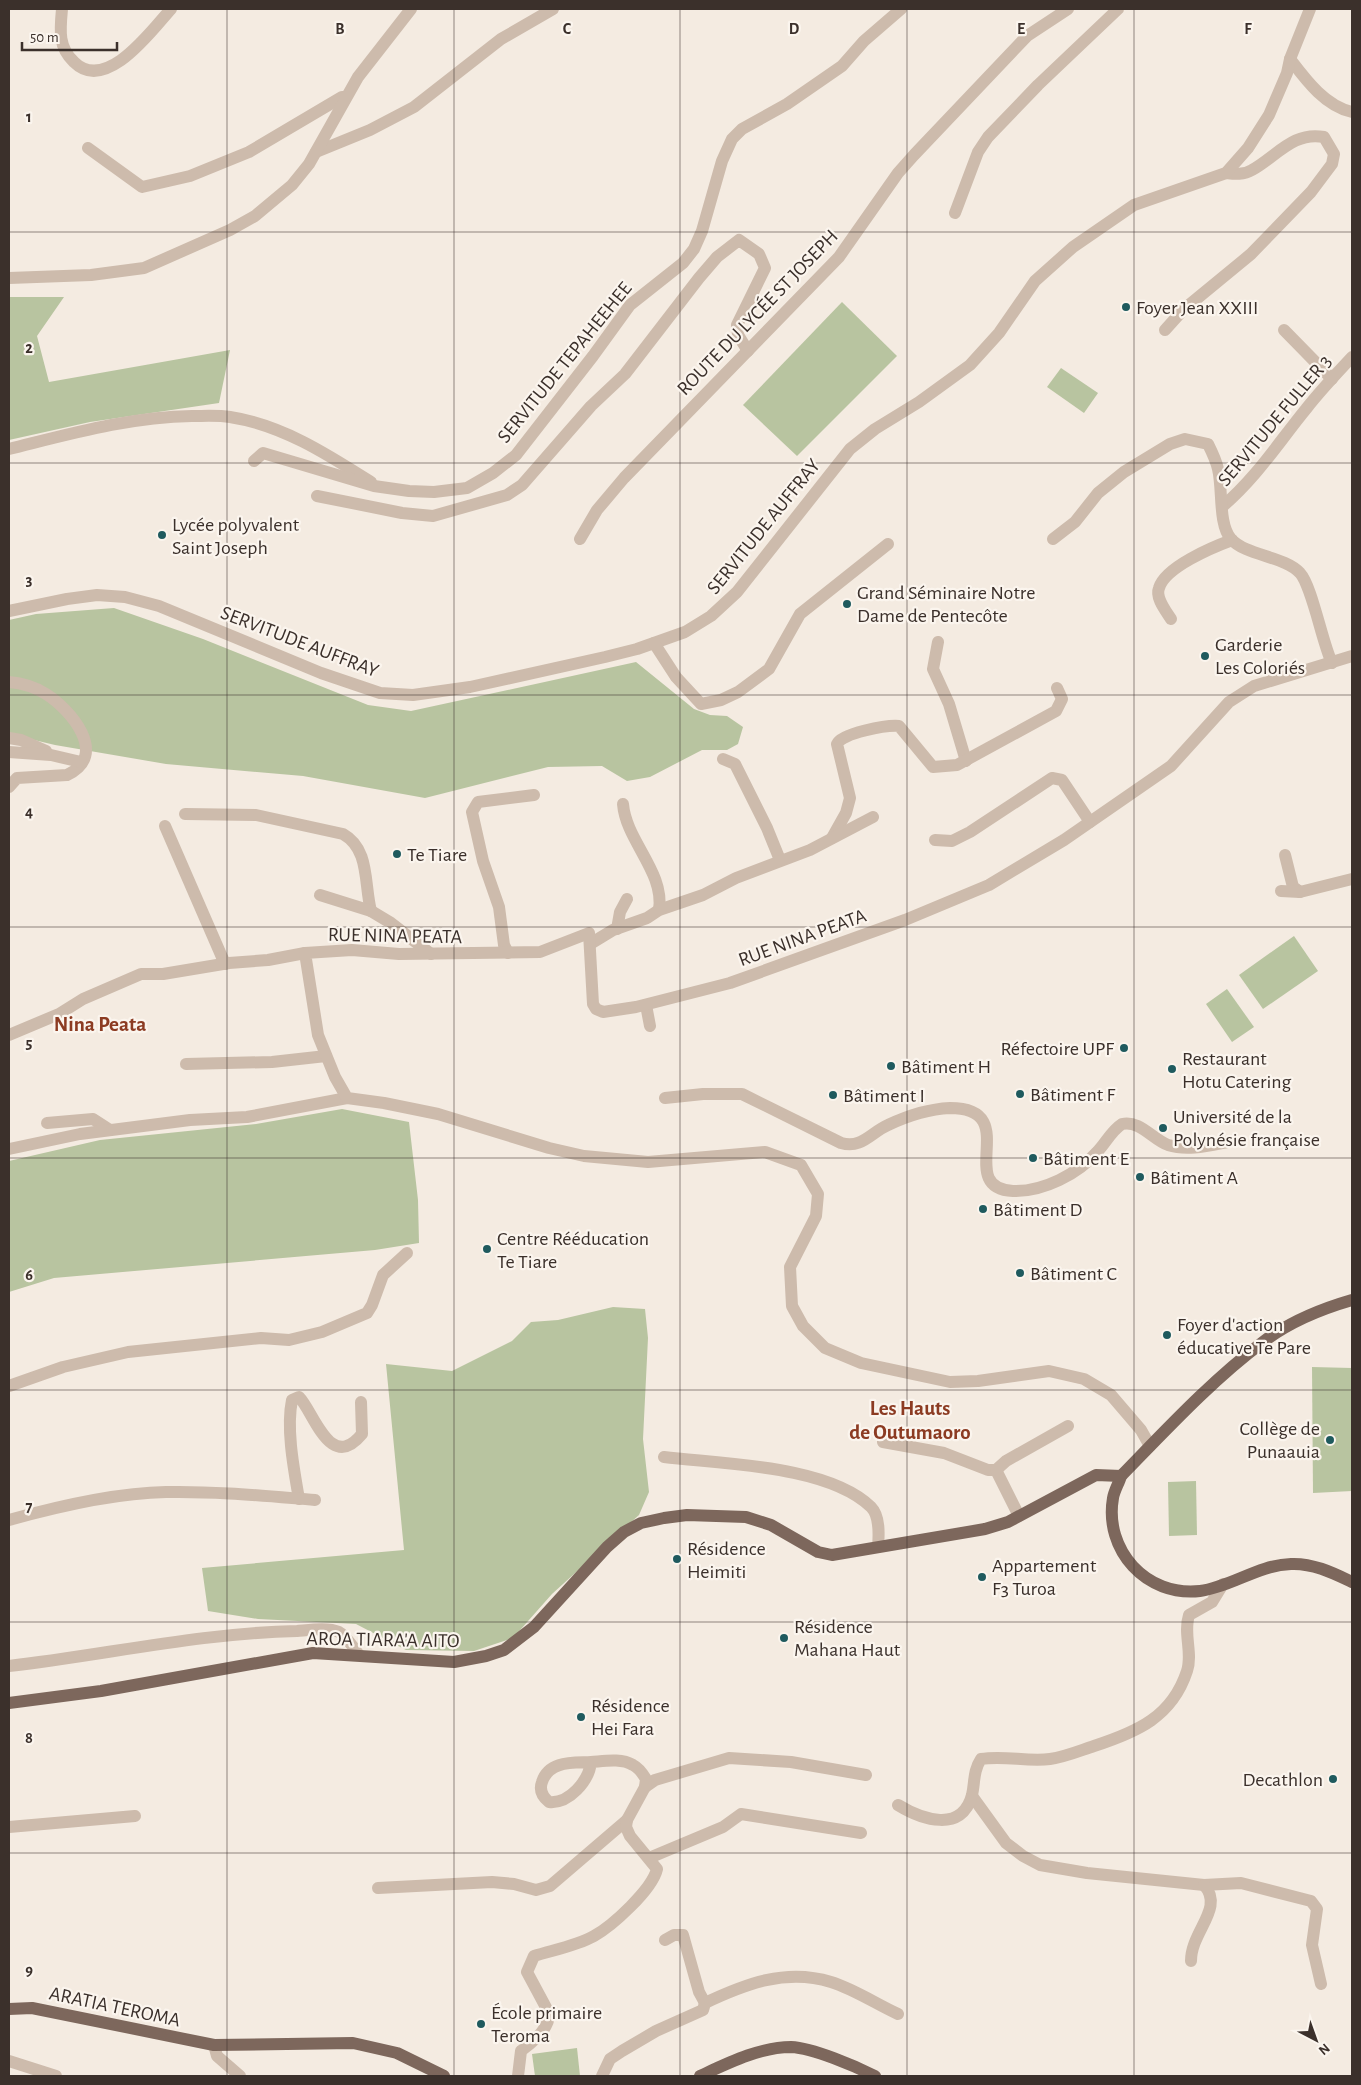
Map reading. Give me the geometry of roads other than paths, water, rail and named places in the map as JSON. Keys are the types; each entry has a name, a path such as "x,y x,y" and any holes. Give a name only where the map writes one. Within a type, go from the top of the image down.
{"main road":[{"path":"1352,1300 1297,1321 1263,1342 1224,1376 1121,1476 1113,1496 1112,1526 1122,1555 1144,1577 1168,1589 1200,1591 1270,1567 1290,1564 1309,1565 1352,1582"},
{"name":"AROA TIARA'A AITO","path":"9,1703 101,1692 251,1662 313,1653 454,1662 486,1656 504,1650 534,1626 607,1547 624,1532 641,1523 664,1518 687,1515 746,1517 771,1525 818,1552 832,1555 985,1529 1019,1516 1096,1476 1121,1476"},
{"name":"ARATIA TEROMA","path":"9,2009 32,2008 214,2045 353,2043 397,2053 444,2076"},
{"path":"700,2076 759,2053 792,2047 828,2056 875,2076"}],"street":[{"path":"62,9 60,38 67,55 84,69 96,70 108,68 132,52 171,9"},
{"path":"9,278 123,272 144,268 230,230 273,203 292,186 316,152 346,97 385,39 411,9"},
{"path":"316,152 370,130 414,107 501,39 553,9"},
{"name":"SERVITUDE TEPAHEEHEE","path":"254,461 262,453 329,475 379,487 434,492 467,488 493,473 516,455 630,306 683,263 694,249 702,231 722,161 732,139 742,129 787,104 842,66 864,41 901,9"},
{"name":"ROUTE DU LYCÉE ST JOSEPH","path":"580,539 597,510 624,478 839,257 898,173 914,155 1027,36 1068,9"},
{"path":"955,213 978,152 988,137 1118,9"},
{"name":"SERVITUDE AUFFRAY","path":"9,611 97,595 125,597 159,606 380,693 413,695 470,687 605,657 685,632 705,620 737,592 850,449 875,429 919,402 970,365 999,333 1035,281 1073,247 1134,205 1226,173 1248,148 1269,115 1287,73 1290,59 1310,9"},
{"path":"1290,59 1330,102 1342,110 1352,112"},
{"path":"88,148 142,187 190,176 249,152 342,97 346,97"},
{"path":"1165,330 1183,310 1251,254 1311,192 1332,164 1334,154 1324,137 1313,135 1286,146 1251,171 1240,174 1226,173"},
{"path":"317,496 402,514 433,516 507,495 522,486 591,406 624,374 717,257 738,240 759,254 765,268 738,325 738,335 748,351"},
{"path":"1284,330 1332,378"},
{"name":"SERVITUDE FULLER 3","path":"1223,506 1238,494 1265,463 1332,378 1352,357"},
{"path":"9,449 120,422 160,417 225,416 257,424 313,446 379,487"},
{"path":"1053,539 1075,522 1098,493 1124,472 1170,444 1185,439 1208,444 1218,468 1223,506 1221,520 1232,540 1300,573 1309,593 1325,648 1332,663"},
{"path":"1171,619 1159,599 1158,589 1163,580 1185,563 1232,540"},
{"path":"654,643 676,677 701,704 721,700 738,692 769,669 800,614 888,544"},
{"path":"938,642 933,669 949,704 966,760"},
{"name":"RUE NINA PEATA","path":"347,1098 335,1077 318,1035 306,953 352,950 431,954 540,952 589,934 593,1004 596,1009 603,1012 646,1005 730,983 905,920 989,885 1024,865 1090,822 1171,766 1229,702 1254,686 1352,656"},
{"path":"9,682 20,683 44,692 79,726 86,747 82,762 74,772 67,775 24,777 12,781 9,787"},
{"path":"832,838 846,813 850,798 837,744 842,737 890,725 899,726 933,767 957,766 1056,711 1062,699 1057,688"},
{"path":"9,738 21,740 52,756"},
{"path":"9,752 52,756 82,762"},
{"path":"724,759 735,764 767,828 780,860"},
{"path":"935,840 952,841 970,832 1052,778 1062,780 1090,822"},
{"path":"508,954 504,945 499,907 483,861 472,812 478,802 534,795"},
{"path":"623,804 631,830 643,852 658,890 659,910"},
{"path":"185,814 256,815 343,834 354,840 361,852 371,911"},
{"path":"590,944 618,929 647,918 659,910 703,895 736,878 810,850 873,817"},
{"path":"165,826 225,964"},
{"path":"1285,855 1293,888 1300,892"},
{"path":"1281,891 1300,892 1352,879"},
{"path":"320,895 371,911 391,923 431,954"},
{"path":"618,929 620,912 627,899"},
{"path":"9,1035 59,1014 84,999 142,974 191,970 306,953"},
{"path":"646,1005 650,1026"},
{"path":"186,1064 272,1062 326,1056"},
{"path":"665,1098 742,1094 841,1144 851,1146 861,1143 887,1125 917,1113 950,1108 971,1110 983,1118 987,1129 986,1173 990,1180 1003,1190 1015,1191 1042,1186 1068,1176 1090,1160 1113,1131 1122,1124 1134,1124 1166,1144 1177,1147 1189,1148 1226,1142"},
{"path":"9,1149 47,1140 110,1130 190,1120 247,1118 347,1098 438,1114 549,1148 584,1156 648,1162 765,1152 801,1165 818,1194 816,1216 790,1267 792,1306 803,1326 824,1348 861,1363 950,1382 978,1382 1049,1371 1084,1379 1110,1394 1142,1430 1150,1446"},
{"path":"47,1123 93,1120 110,1130"},
{"path":"9,1386 63,1367 134,1351 261,1338 289,1340 322,1332 367,1313 372,1306 383,1275 407,1253"},
{"path":"299,1499 290,1414 292,1400 299,1397 322,1436 342,1446 356,1441 362,1434 361,1402"},
{"path":"884,1442 944,1453 988,1470 996,1470 1006,1461 1068,1426"},
{"path":"664,1458 780,1471 822,1480 839,1487 872,1508 879,1526 878,1547"},
{"path":"996,1470 1019,1516"},
{"path":"9,1520 114,1497 165,1492 227,1493 315,1500"},
{"path":"898,1805 925,1817 942,1821 951,1820 962,1811 972,1796 972,1784 977,1765 981,1759 1006,1757 1050,1759 1135,1732 1168,1707 1187,1672 1190,1661 1186,1639 1189,1615 1212,1602 1223,1584"},
{"path":"9,1666 96,1655 196,1637 286,1631 337,1631 345,1637 359,1655"},
{"path":"378,1888 492,1882 514,1884 536,1890 550,1886 627,1820 645,1788 655,1780 729,1758 791,1762 866,1775"},
{"path":"591,1762 616,1760 633,1764 646,1779 645,1788"},
{"path":"972,1796 1006,1843 1023,1856 1040,1865 1087,1873 1204,1885 1241,1883 1311,1901 1317,1909 1312,1945 1321,1984"},
{"path":"649,1858 723,1827 741,1814 861,1833"},
{"path":"9,1828 135,1816"},
{"path":"518,2076 522,2052 539,2035 549,2019 549,2013 527,1972 534,1956 592,1937 609,1926 643,1893 655,1877 656,1869 630,1836 626,1827 627,1820"},
{"path":"1191,1961 1191,1948 1212,1905 1211,1892 1204,1885"},
{"path":"602,2076 610,2059 656,2031 703,2010 705,2003 699,1992 683,1935 674,1935 665,1940"},
{"path":"705,2003 763,1979 788,1975 831,1982 898,2014"},
{"path":"214,2045 216,2056 240,2076"},
{"path":"9,2061 56,2076"}],"place":[{"name":"Foyer Jean XXIII","path":"1126,307"},
{"name":"Lycée polyvalent Saint Joseph","path":"162,535"},
{"name":"Grand Séminaire Notre Dame de Pentecôte","path":"847,604"},
{"name":"Garderie Les Coloriés","path":"1205,656"},
{"name":"Te Tiare","path":"397,854"},
{"name":"Réfectoire UPF","path":"1124,1048"},
{"name":"Bâtiment H","path":"891,1066"},
{"name":"Restaurant Hotu Catering","path":"1172,1069"},
{"name":"Bâtiment F","path":"1020,1094"},
{"name":"Bâtiment I","path":"833,1095"},
{"name":"Université de la Polynésie française","path":"1163,1128"},
{"name":"Bâtiment E","path":"1033,1158"},
{"name":"Bâtiment A","path":"1140,1177"},
{"name":"Bâtiment D","path":"983,1209"},
{"name":"Centre Rééducation Te Tiare","path":"487,1249"},
{"name":"Bâtiment C","path":"1020,1273"},
{"name":"Foyer d'action éducative Te Pare","path":"1167,1335"},
{"name":"Collège de Punaauia","path":"1330,1440"},
{"name":"Résidence Heimiti","path":"677,1559"},
{"name":"Appartement F3 Turoa","path":"982,1577"},
{"name":"Résidence Mahana Haut","path":"784,1638"},
{"name":"Résidence Hei Fara","path":"581,1717"},
{"name":"Decathlon","path":"1333,1779"},
{"name":"École primaire Teroma","path":"481,2024"}],"district":[{"name":"Nina Peata","path":"100,1024"},
{"name":"Les Hauts de Outumaoro","path":"910,1420"}]}
